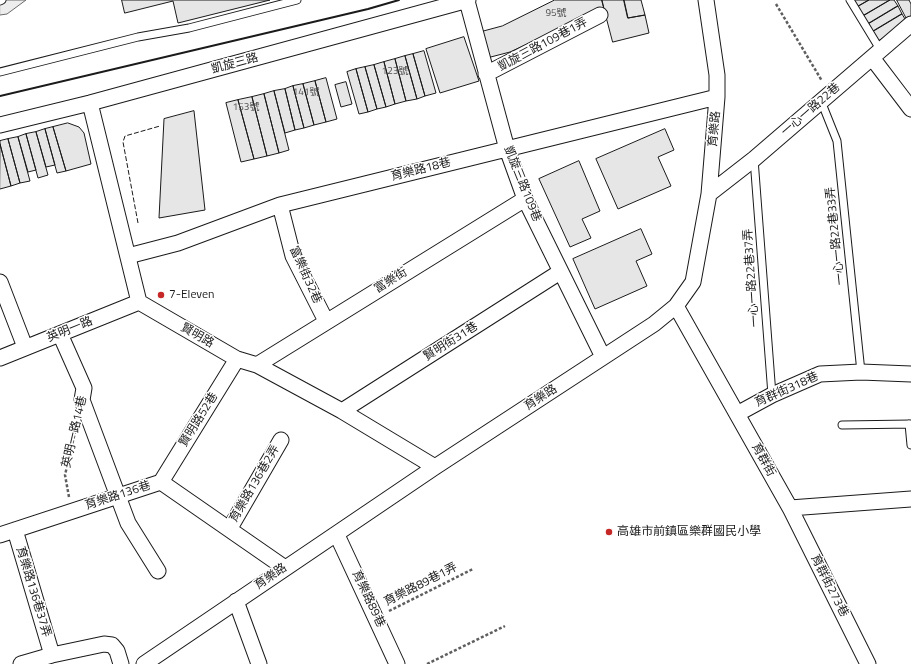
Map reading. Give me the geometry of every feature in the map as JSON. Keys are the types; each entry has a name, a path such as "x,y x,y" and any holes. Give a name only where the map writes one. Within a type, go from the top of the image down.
{"street":[{"name":"凱旋三路109巷","path":"468,0 486,74 507,149 525,199 603,357"},
{"name":"凱旋三路","path":"0,125 90,103 468,0"},
{"name":"育樂路","path":"144,664 285,568 337,535 435,467 654,324 676,306 693,282 709,194 718,98 717,75 706,0"},
{"name":"凱旋三路109巷1弄","path":"486,74 600,15"},
{"name":"一心一路22巷","path":"709,194 754,159 825,97 877,55 911,24"},
{"path":"877,55 909,101"},
{"name":"育樂路18巷","path":"128,256 178,242 280,205 718,98"},
{"path":"90,103 139,302"},
{"name":"富樂街","path":"257,365 525,199"},
{"name":"富樂街32巷","path":"280,205 293,256 326,321"},
{"name":"賢明街31巷","path":"342,411 560,272"},
{"path":"0,282 25,347"},
{"name":"英明一路","path":"0,358 139,302"},
{"name":"賢明路","path":"139,302 237,359 257,365 342,411 435,467"},
{"name":"育群街","path":"676,306 790,508"},
{"name":"英明一路14巷","path":"60,334 84,388 82,400"},
{"name":"賢明路52巷","path":"161,482 237,359"},
{"name":"育群街318巷","path":"737,414 772,395 820,374 861,372 911,374"},
{"path":"82,400 128,522 158,571"},
{"name":"育樂路136巷2弄","path":"230,528 281,440"},
{"name":"育樂路136巷","path":"0,534 161,482 230,528 285,568"},
{"path":"790,508 911,499"},
{"name":"育群街273巷","path":"790,508 868,664"},
{"name":"育樂路136巷37弄","path":"15,530 52,655"},
{"name":"育樂路89巷","path":"337,535 376,618 392,662"},
{"path":"236,601 258,664"},
{"path":"21,664 52,655 104,644 112,645 117,651 121,664"}],"lane":[{"path":"0,72 138,37 189,28 297,0"},
{"path":"850,0 877,55"},
{"name":"一心一路22巷33弄","path":"825,97 837,141 861,372"},
{"name":"一心一路22巷37弄","path":"754,159 772,395"},
{"path":"842,425 910,424 911,445"}],"path":[{"path":"776,4 825,97"},
{"name":"英明一路14巷","path":"72,511 65,475 82,400"},
{"name":"育樂路89巷1弄","path":"376,618 473,569"},
{"path":"427,664 504,626"}],"shaded area":[{"path":"0,0 26,0 7,14 0,15"}],"building":[{"path":"122,0 270,0 178,23 173,1 125,13"},
{"path":"555,0 602,0 604,9 510,52 483,59 476,33 502,26"},
{"path":"602,0 624,0 628,18 645,15 649,33 613,42"},
{"path":"624,0 641,0 645,15 628,18"},
{"path":"854,0 869,0 857,7"},
{"path":"869,0 890,0 863,16 857,7"},
{"path":"890,0 894,0 898,6 868,24 863,16"},
{"path":"897,0 909,0 911,4 911,17 907,19"},
{"path":"898,6 902,14 872,32 868,24"},
{"path":"902,14 908,24 878,41 872,32"},
{"path":"464,37 479,81 440,93 426,49"},
{"path":"424,51 436,93 425,96 413,54"},
{"path":"413,54 425,96 417,99 405,56"},
{"path":"405,56 417,99 406,101 395,59"},
{"path":"395,59 406,101 395,104 384,62"},
{"path":"384,62 395,104 386,107 374,65"},
{"path":"374,65 386,107 377,109 365,67"},
{"path":"365,67 377,109 368,112 356,69"},
{"path":"356,69 368,112 359,114 347,72"},
{"path":"326,78 337,119 326,122 315,81"},
{"path":"315,81 326,122 314,125 303,84"},
{"path":"346,82 352,104 341,107 335,85"},
{"path":"303,84 314,125 304,128 293,86"},
{"path":"293,86 304,128 295,130 285,89"},
{"path":"285,89 295,130 285,133 274,91"},
{"path":"274,91 289,150 279,153 264,94"},
{"path":"264,94 279,153 267,156 252,97"},
{"path":"252,97 267,156 254,159 238,100"},
{"path":"238,100 254,159 241,162 226,103"},
{"path":"194,111 205,210 159,218 164,119"},
{"path":"68,123 79,127 84,133 91,164 66,171 53,127"},
{"path":"53,127 66,171 57,173 45,129"},
{"path":"45,129 55,165 46,167 36,132"},
{"path":"665,129 674,150 658,157 671,186 618,209 596,159"},
{"path":"36,132 48,175 38,178 26,134"},
{"path":"26,134 36,170 28,172 18,137"},
{"path":"18,137 30,181 20,183 8,139"},
{"path":"8,139 20,183 11,186 0,144 0,141"},
{"path":"0,144 11,186 0,189"},
{"path":"579,161 600,211 582,219 591,238 570,247 539,179"},
{"path":"641,229 652,254 636,261 647,286 595,309 573,259"}],"fence":[{"path":"138,223 123,142 125,136 160,126"}],"wall":[{"path":"0,96 368,9 399,0"}],"place":[{"name":"7-Eleven","path":"161,295"},
{"name":"高雄市前鎮區樂群國民小學","path":"609,532"}]}
